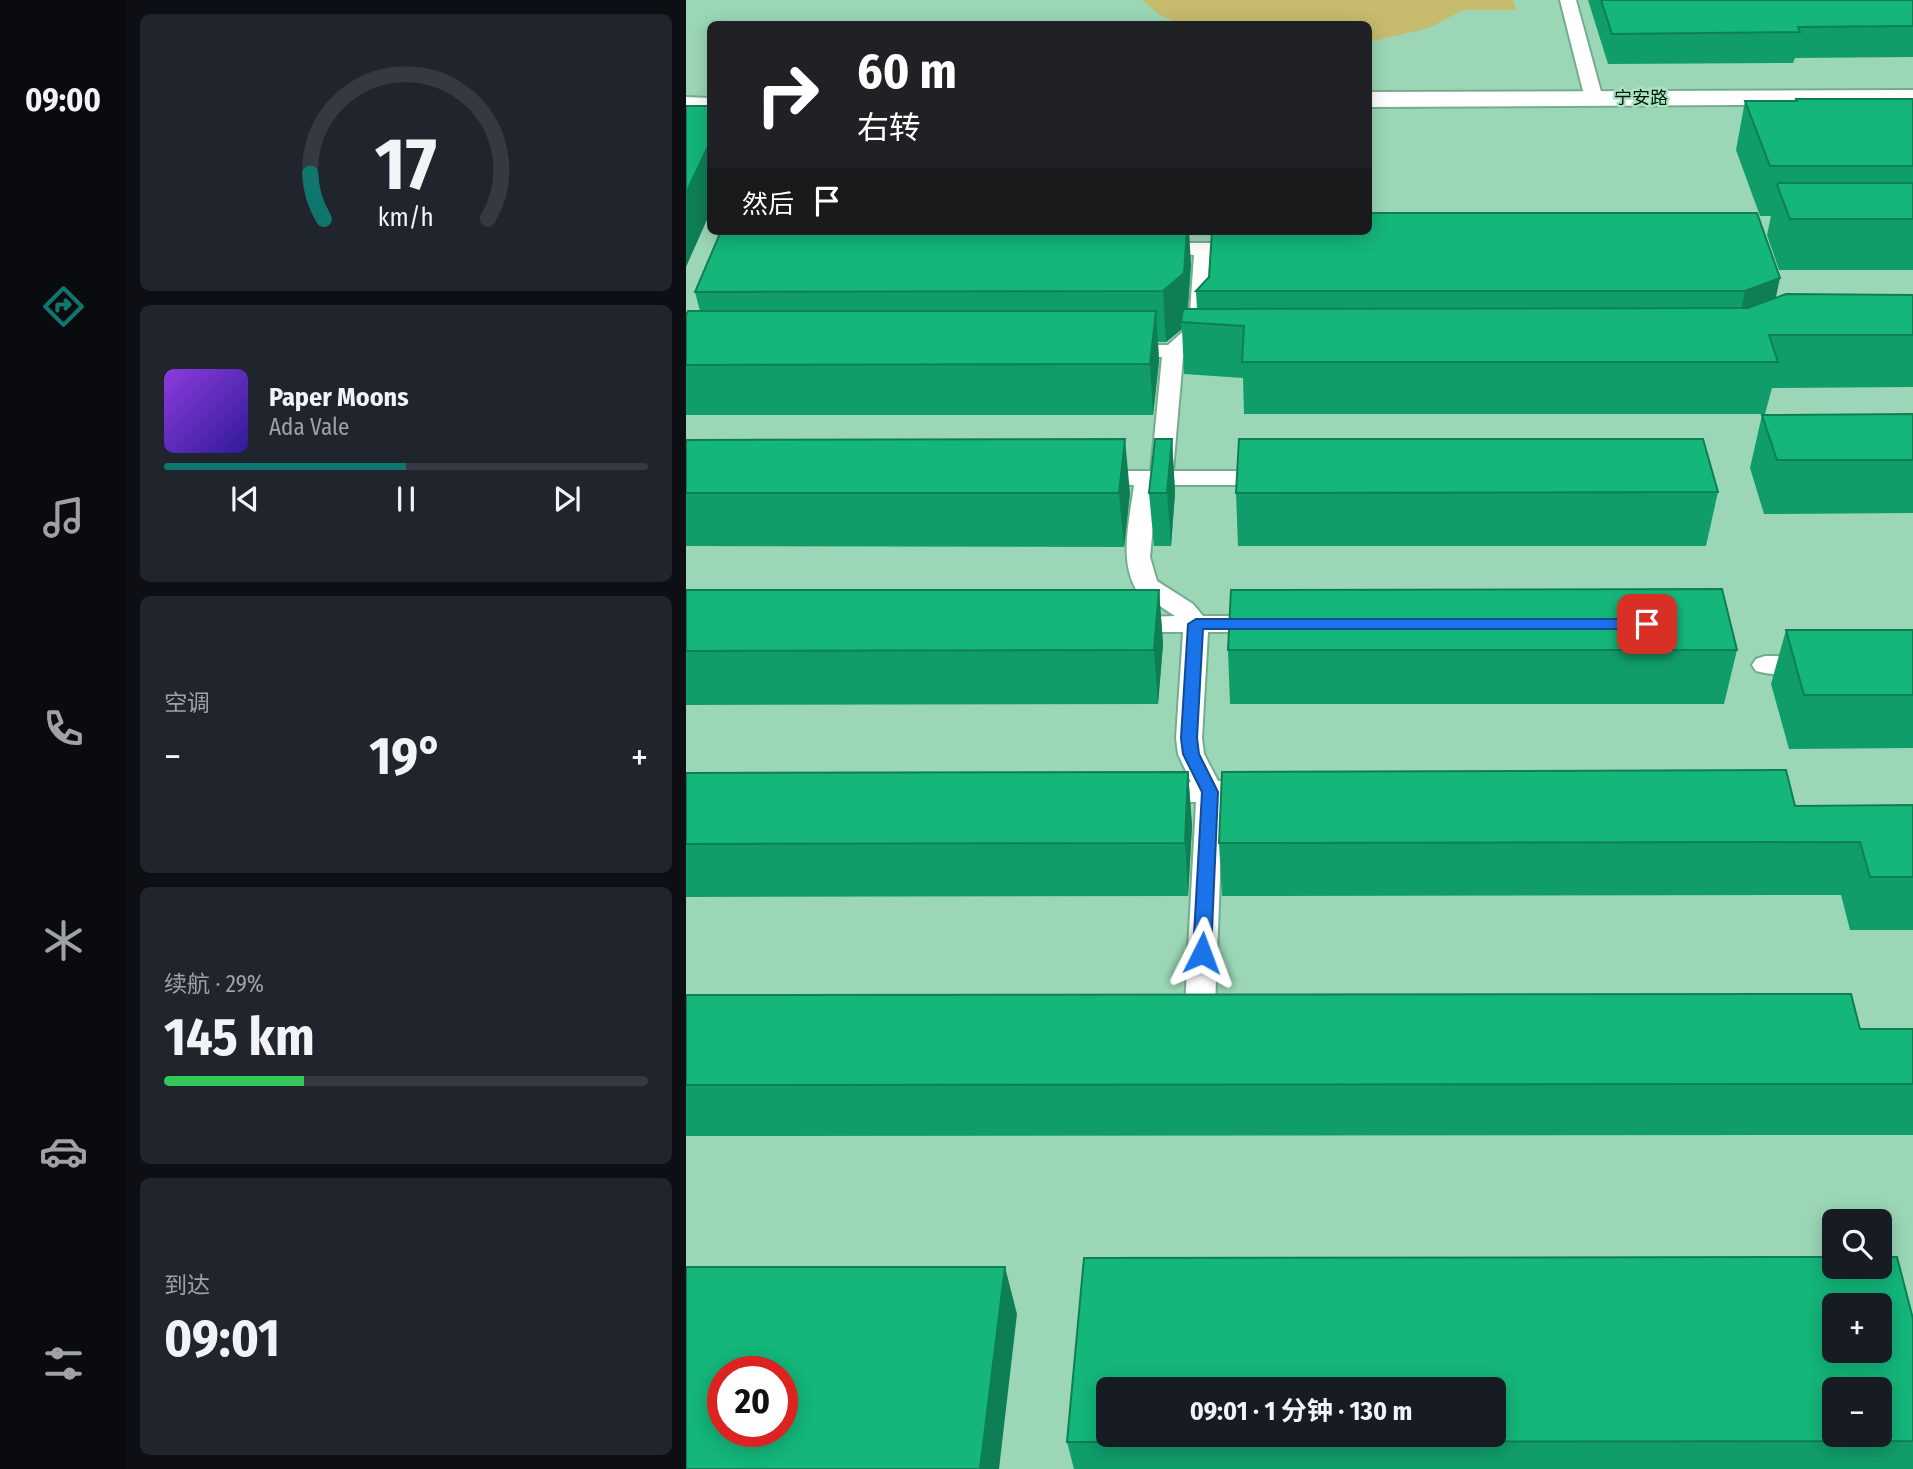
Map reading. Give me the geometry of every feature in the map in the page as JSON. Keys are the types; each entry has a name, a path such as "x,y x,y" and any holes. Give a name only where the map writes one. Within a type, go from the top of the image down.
{"street":[{"name":"宁安路","path":"1372,100 1913,97"},
{"path":"686,105 707,104"}],"lane":[{"path":"1568,0 1594,99"},
{"path":"1136,249 1204,249 1255,243"},
{"path":"1200,1006 1210,792 1191,754 1189,738 1196,624 1184,610 1146,585 1138,557 1154,478 1173,351 1199,328 1204,249"},
{"path":"1103,351 1242,351"},
{"path":"1076,478 1299,478"},
{"path":"1099,625 1291,624"},
{"path":"1765,665 1832,665"},
{"path":"1127,792 1278,791"}],"shaded area":[{"path":"1142,0 1513,0 1516,10 1463,10 1429,28 1372,41 1372,21 1173,21 1160,15"}],"building":[{"path":"1601,0 1913,0 1913,26 1798,27 1800,32 1612,34"},
{"path":"1796,99 1913,99 1913,166 1770,166 1745,101 1797,101"},
{"path":"686,106 707,106 707,148 686,193"},
{"path":"1913,183 1913,219 1790,219 1777,185"},
{"path":"1372,213 1757,213 1780,278 1745,291 1196,291 1209,277 1212,235 1372,235"},
{"path":"719,235 1187,235 1184,273 1163,291 695,292"},
{"path":"1786,294 1913,295 1913,335 1769,335 1778,362 1242,362 1244,326 1181,322 1183,309 1748,308"},
{"path":"688,311 1156,311 1150,364 686,365"},
{"path":"1913,414 1913,460 1777,460 1762,415"},
{"path":"1125,439 1119,493 686,493 686,440"},
{"path":"1155,439 1172,439 1167,493 1149,493"},
{"path":"1239,439 1703,439 1718,492 1236,493"},
{"path":"1722,589 1737,650 1228,650 1231,590"},
{"path":"686,590 1159,590 1154,650 686,651"},
{"path":"1786,630 1913,630 1913,695 1804,695"},
{"path":"1786,770 1795,806 1913,805 1913,877 1870,877 1860,842 1219,843 1222,772"},
{"path":"1188,772 1185,843 686,844 686,773"},
{"path":"1851,994 1860,1029 1913,1029 1913,1084 686,1085 686,995"},
{"path":"1822,1257 1822,1279 1892,1279 1892,1257 1897,1257 1913,1319 1913,1441 1892,1441 1892,1377 1822,1377 1822,1441 1506,1441 1506,1377 1096,1377 1096,1442 1067,1442 1084,1258"},
{"path":"686,1267 1005,1267 980,1469 686,1469"}],"route":[{"path":"1202,953 1210,792 1203,773 1191,754 1189,738 1196,624 1647,624"}]}
